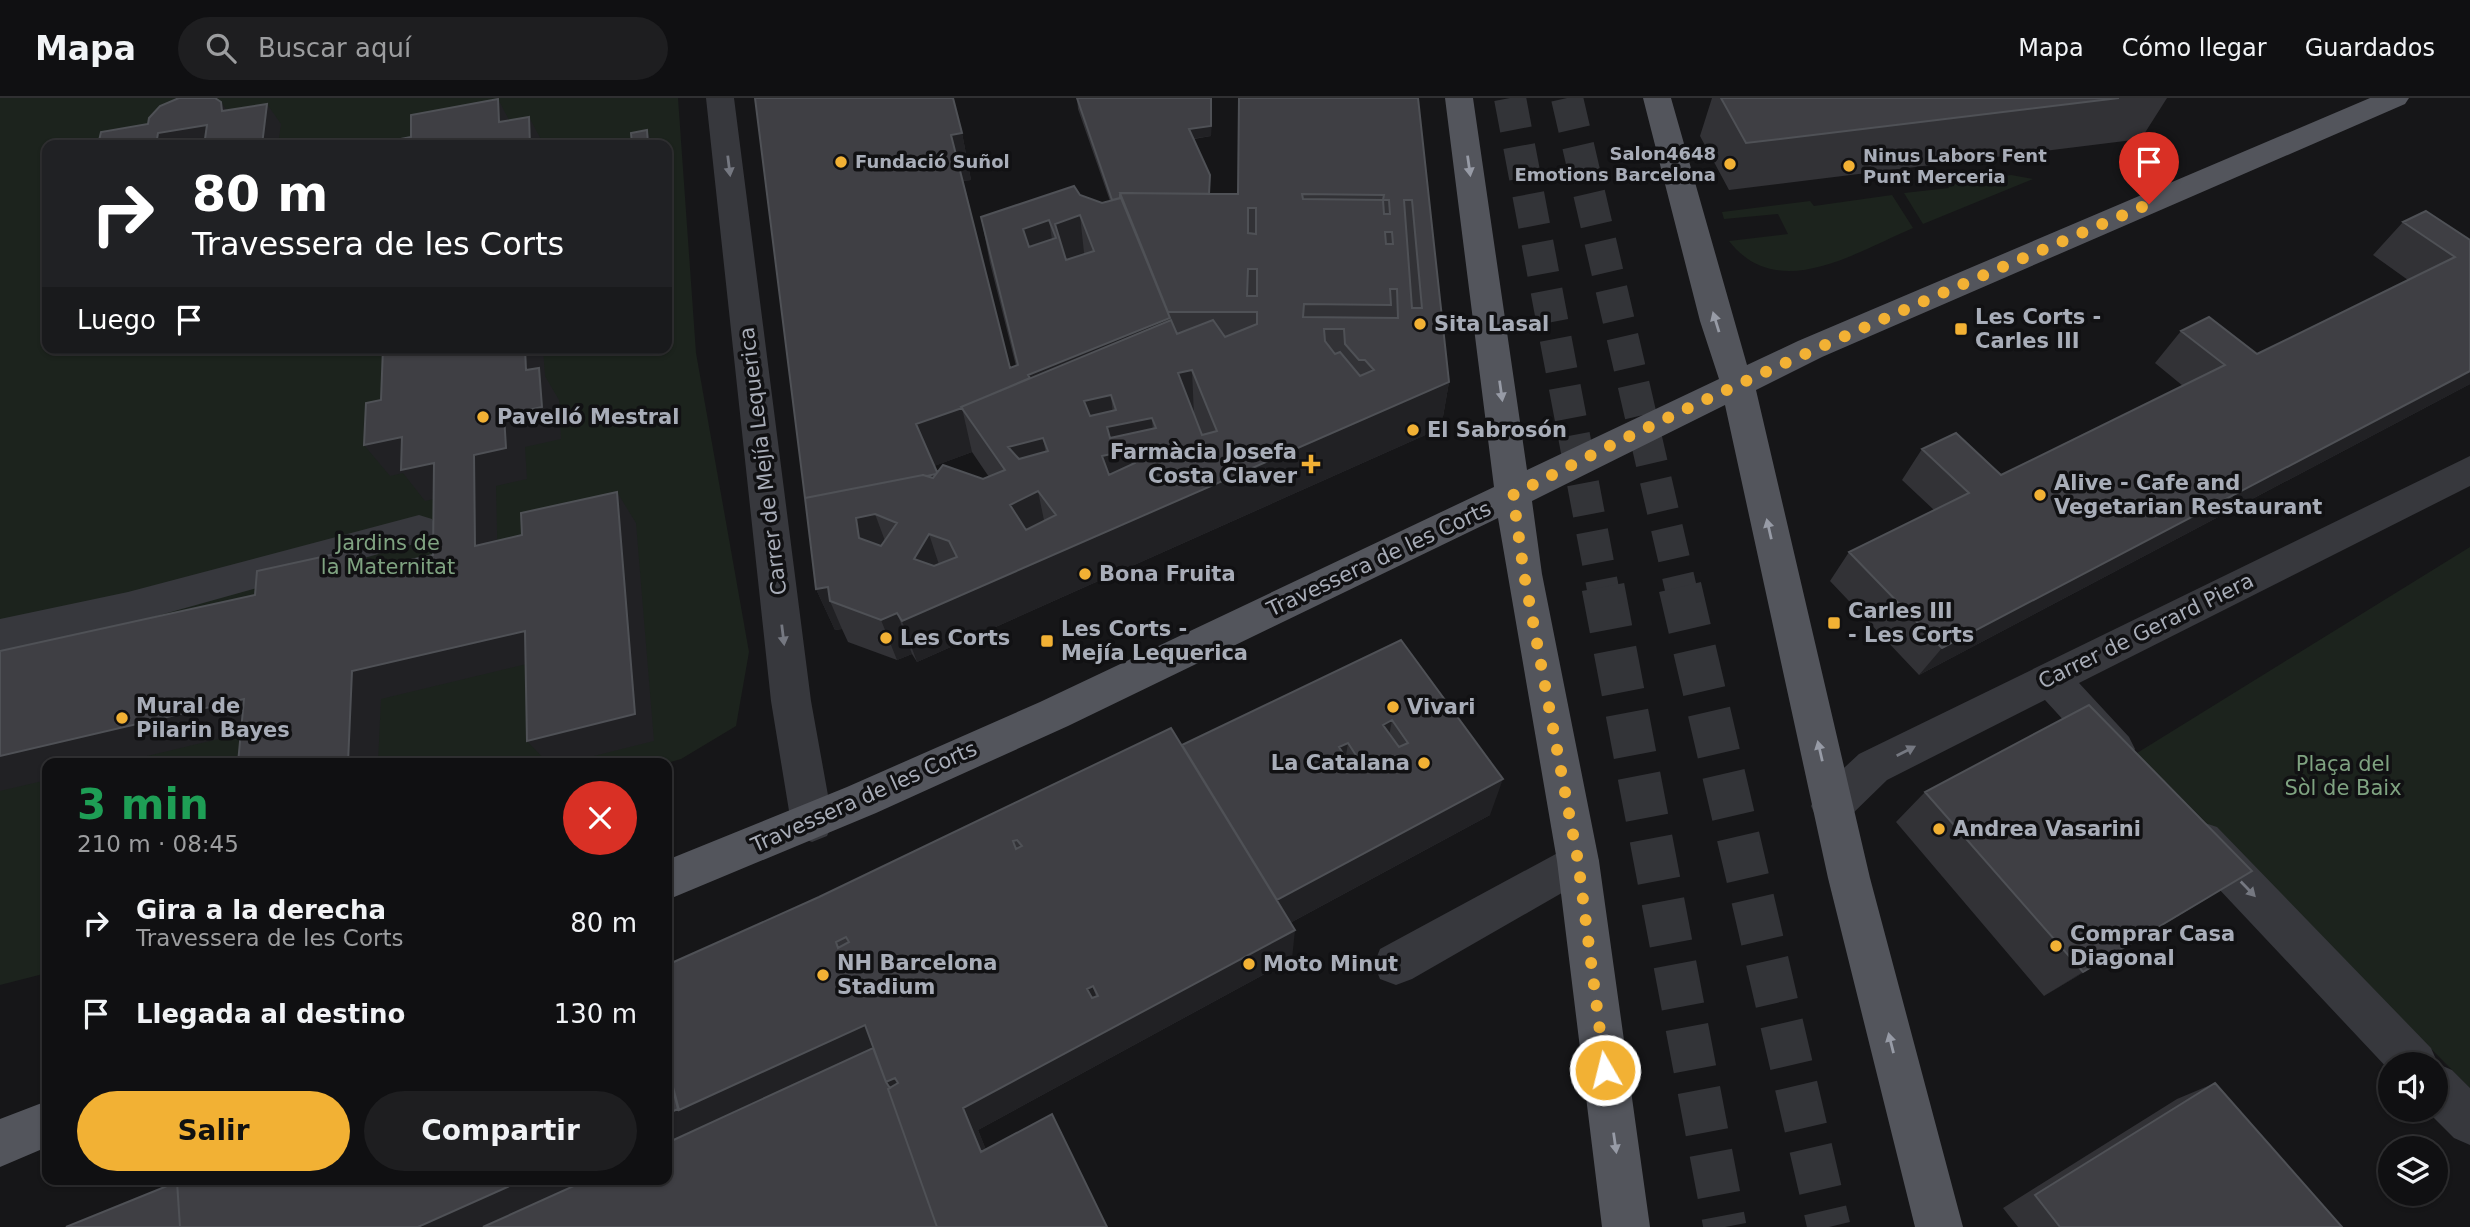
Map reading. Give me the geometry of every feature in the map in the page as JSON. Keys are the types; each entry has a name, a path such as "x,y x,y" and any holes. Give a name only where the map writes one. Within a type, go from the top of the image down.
{"main road":[{"path":"1459,98 1524,574 1578,861 1626,1227"},
{"path":"1657,98 1716,321 1738,387 1832,806 1939,1227"},
{"name":"Travessera de les Corts","path":"672,878 812,822 1073,704 1513,495 1615,442 1738,387 1810,349 2395,98"},
{"path":"0,1143 42,1126"},
{"path":"1929,1182 1954,1227"}],"street":[{"name":"Carrer de Mejía Lequerica","path":"720,98 791,701 812,822"},
{"name":"Carrer de Gerard Piera","path":"1832,806 1873,767 2470,470"},
{"path":"0,635 128,608 419,530"},
{"path":"2050,678 2143,779"},
{"path":"2180,818 2404,1052"},
{"path":"1396,964 1578,861"},
{"path":"2448,1099 2470,1122"}],"green space":[{"name":"Jardins de la Maternitat","path":"0,98 678,98 696,353 749,652 736,726 681,759 672,762 672,758 42,758 42,974 0,985"},
{"path":"2011,175 2033,179 1923,224 1904,193 1949,188 1946,183"},
{"path":"1892,195 1913,228 1843,259 1794,271 1770,269 1749,260 1729,241 1788,234 1778,214 1724,219 1722,212 1810,201 1814,206"},
{"name":"Plaça del Sòl de Baix","path":"2470,547 2470,1088 2448,1066 2448,1052 2434,1052 2137,753"}],"building":[{"path":"179,98 215,98 221,102 222,111 267,104 263,140 200,140 205,139 207,125 158,133 157,140 99,140 101,132 148,124 149,118 160,106"},
{"path":"755,98 953,98 962,133 951,135 1010,368 1018,365 981,217 1074,186 1080,195 1102,203 1121,198 1170,318 1028,375 1030,378 962,408 916,424 936,474 805,498","holes":["1080,215 1094,251 1066,260 1055,224","1049,220 1056,238 1029,247 1023,229"]},
{"path":"1077,98 1211,98 1211,126 1189,129 1210,175 1209,194 1120,193 1120,198 1112,200"},
{"path":"1239,98 1418,98 1449,382 902,621 897,613 881,620 830,601 828,587 816,589 805,498 923,475 933,478 943,465 983,479 1005,470 961,407 1171,320 1177,334 1213,320 1225,337 1257,324 1257,312 1168,312 1120,193 1238,194","holes":["1302,194 1384,195 1383,200 1303,199","1383,200 1389,200 1390,214 1384,214","1404,200 1412,200 1422,308 1412,308","1248,208 1256,208 1256,234 1248,233","1385,232 1392,232 1393,244 1386,244","1248,269 1257,269 1257,296 1247,296","1390,289 1397,289 1398,318 1303,317 1304,304 1391,305","1324,329 1344,329 1345,344 1359,360 1365,360 1374,370 1360,376 1340,352 1335,354 1325,341","1192,370 1217,431 1202,435 1178,373","1111,395 1116,410 1090,416 1084,401","1152,418 1156,428 1110,438 1107,427","1043,438 1048,451 1019,459 1008,447","1130,450 1135,463 1109,475 1102,456","1038,491 1056,515 1026,530 1010,505","875,514 897,523 881,546 859,538 856,518","929,534 949,541 957,557 934,566 914,559"]},
{"path":"1721,98 2119,98 1746,143"},
{"path":"498,99 499,122 529,117 530,140 395,140 411,137 411,115"},
{"path":"647,130 648,140 632,140 631,133"},
{"path":"2426,211 2470,240 2470,371 1942,648 1849,552 1969,493 1922,449 1956,433 2001,475 2225,365 2181,331 2209,317 2257,354 2455,257 2403,222"},
{"path":"383,354 525,354 526,370 539,368 542,407 504,415 506,448 474,455 475,546 522,535 521,513 617,492 635,714 527,741 525,631 352,671 348,758 238,758 244,699 0,756 0,651 255,595 257,571 358,549 357,572 433,555 434,463 401,470 402,437 364,445 366,403 381,400"},
{"path":"1401,640 1503,779 1277,900 1182,745","holes":["1392,720 1408,743 1399,747 1383,725","1348,743 1363,766 1354,771 1339,747"]},
{"path":"2089,705 2252,871 2083,972 1925,792"},
{"path":"1171,728 1295,930 963,1108 981,1152 1052,1114 1107,1227 937,1227 888,1089 898,1083 895,1078 886,1082 865,1025 679,1110 672,1083 672,963 819,897","holes":["1017,840 1022,846 1016,849 1013,841","846,937 849,942 838,948 836,942","1093,986 1098,996 1092,998 1087,989"]},
{"path":"873,1048 890,1088 888,1089 937,1227 483,1227 576,1185 672,1185 672,1141"},
{"path":"2215,1083 2342,1227 2060,1227 2035,1195"},
{"path":"672,1086 678,1109 672,1112"},
{"path":"170,1185 177,1185 180,1227 66,1227"},
{"path":"177,1185 512,1185 418,1227 180,1227"}],"tunnel":[{"path":"1510,98 1603,589"},
{"path":"1567,98 1681,589"},
{"path":"1603,587 1725,1227"},
{"path":"1680,587 1829,1227"}],"place":[{"name":"Fundació Suñol","path":"841,162"},
{"name":"Salon4648 Emotions Barcelona","path":"1730,164"},
{"name":"Ninus Labors Fent Punt Merceria","path":"1849,166"},
{"name":"Sita Lasal","path":"1420,324"},
{"name":"Les Corts - Carles III","path":"1961,329"},
{"name":"Pavelló Mestral","path":"483,417"},
{"name":"El Sabrosón","path":"1413,430"},
{"name":"Farmàcia Josefa Costa Claver","path":"1311,464"},
{"name":"Alive - Cafe and Vegetarian Restaurant","path":"2040,495"},
{"name":"Bona Fruita","path":"1085,574"},
{"name":"Carles III - Les Corts","path":"1834,623"},
{"name":"Les Corts","path":"886,638"},
{"name":"Les Corts - Mejía Lequerica","path":"1047,641"},
{"name":"Vivari","path":"1393,707"},
{"name":"Mural de Pilarin Bayes","path":"122,718"},
{"name":"La Catalana","path":"1424,763"},
{"name":"Andrea Vasarini","path":"1939,829"},
{"name":"Comprar Casa Diagonal","path":"2056,946"},
{"name":"Moto Minut","path":"1249,964"},
{"name":"NH Barcelona Stadium","path":"823,975"}],"route":[{"path":"1605,1070 1578,861 1524,574 1513,495 1615,442 1738,387 1810,349 2149,204"}]}
